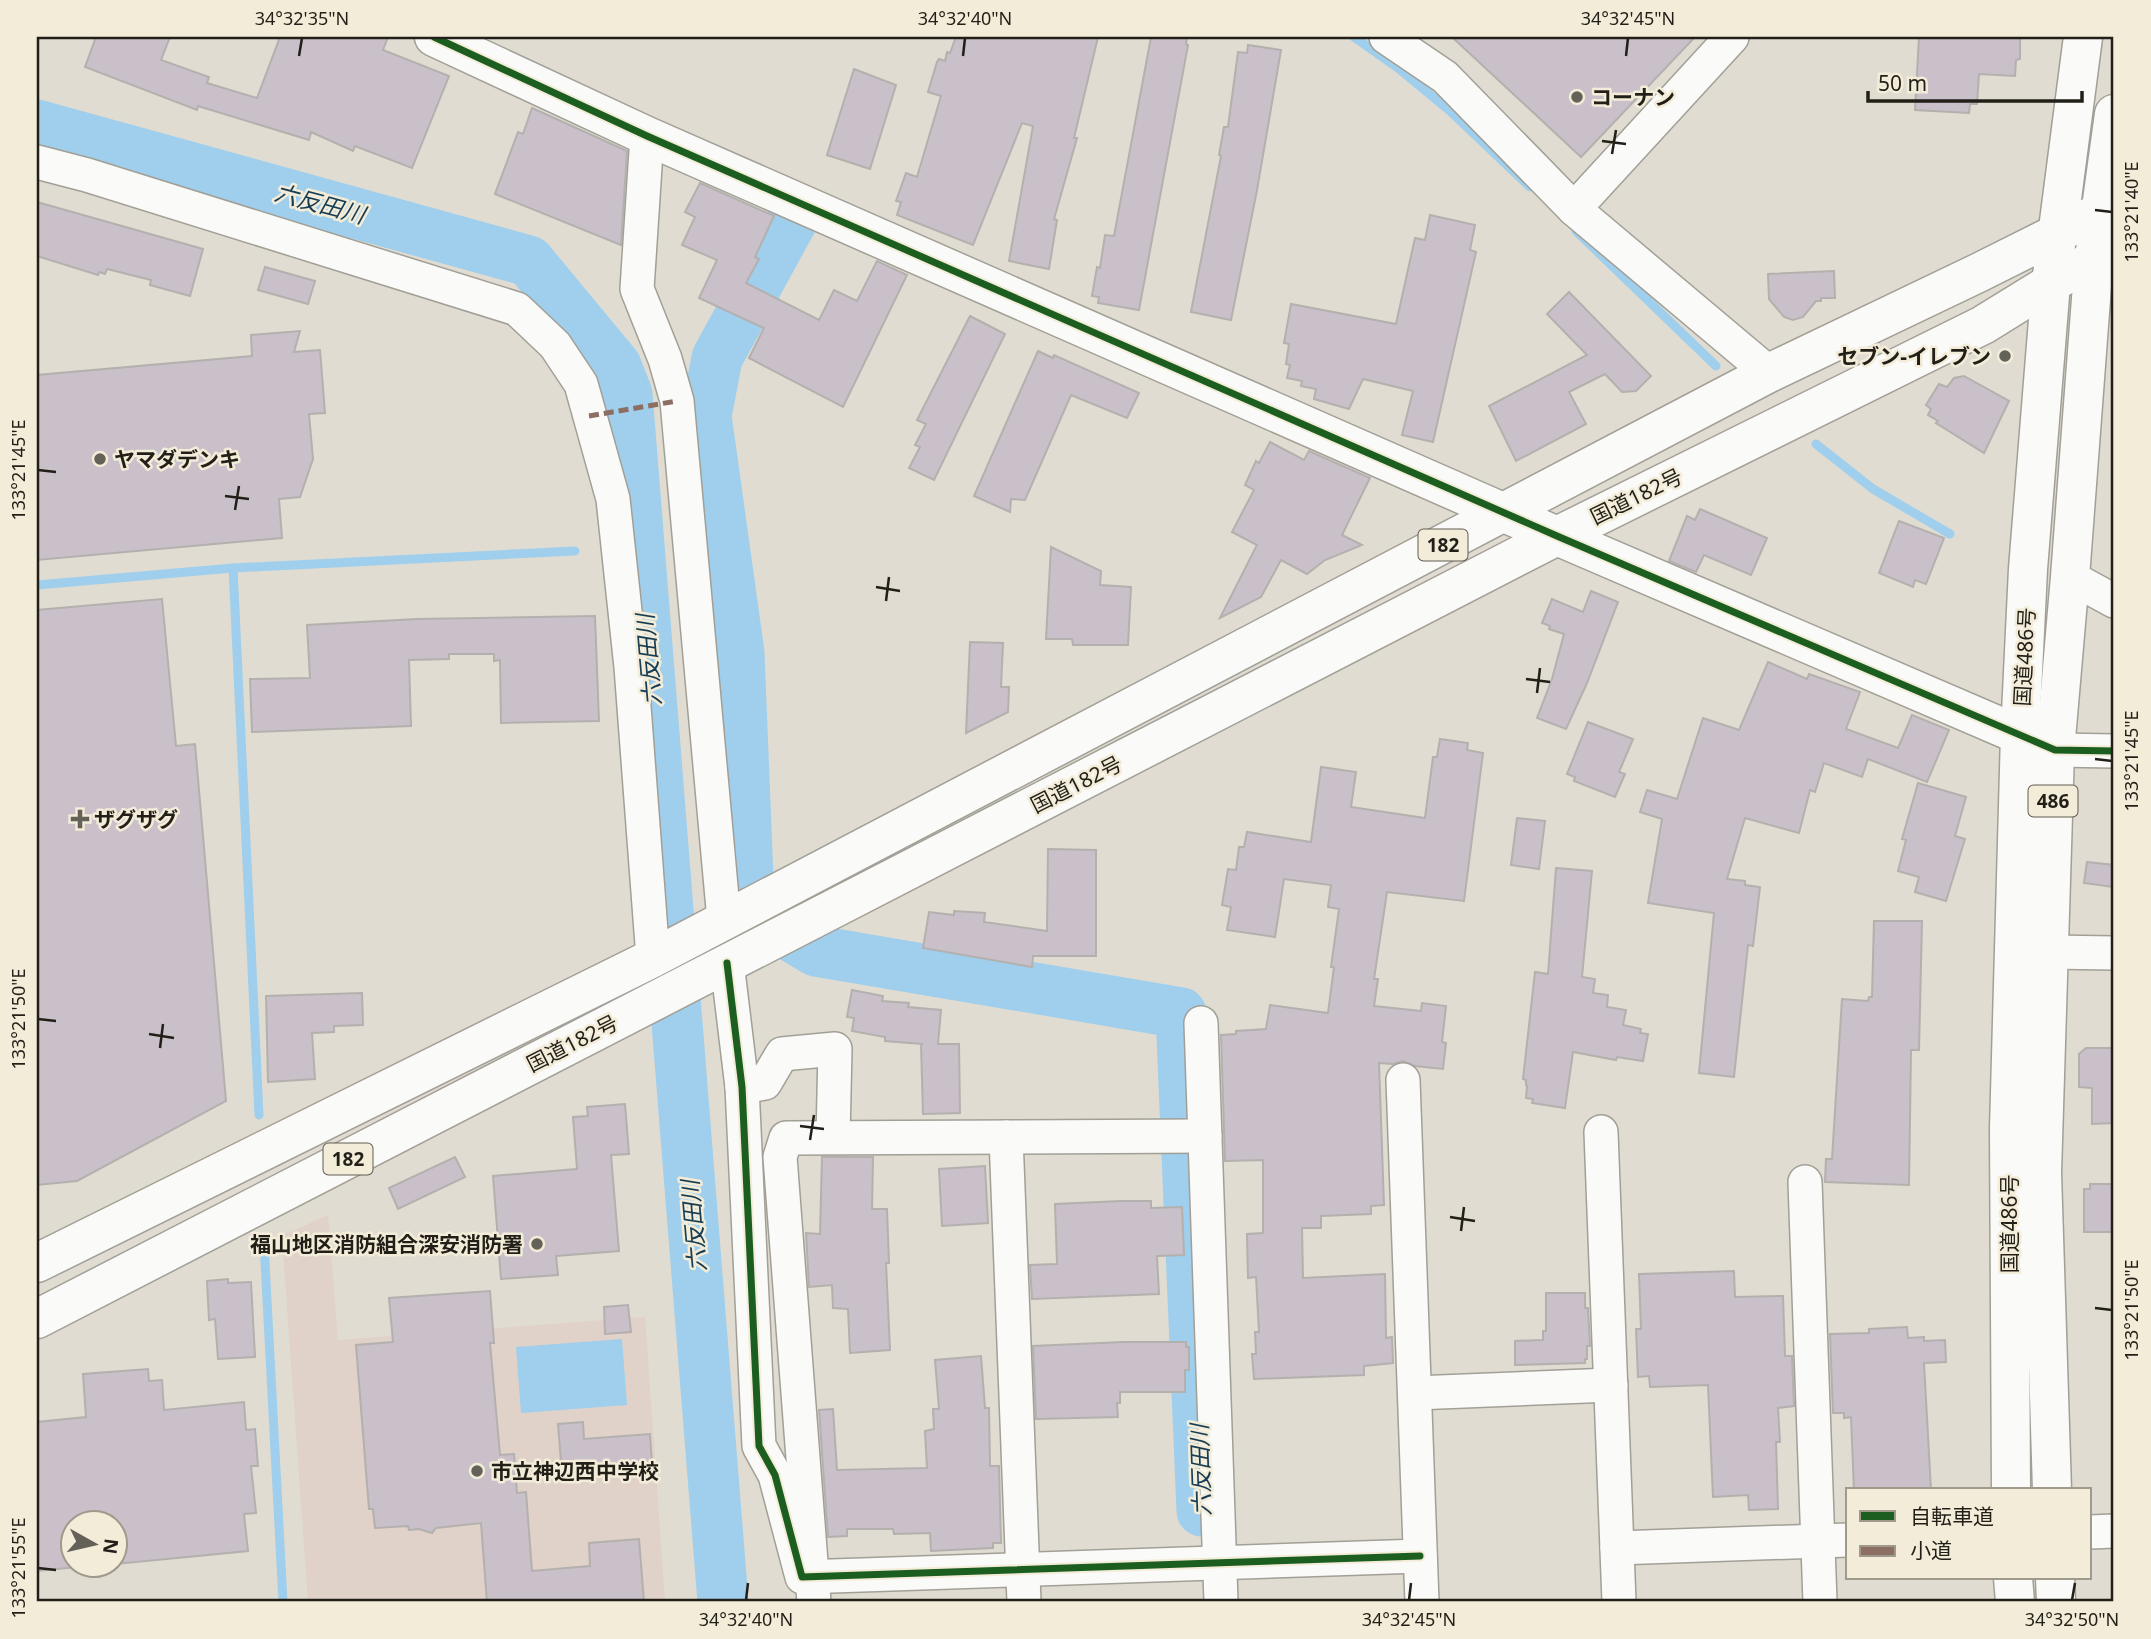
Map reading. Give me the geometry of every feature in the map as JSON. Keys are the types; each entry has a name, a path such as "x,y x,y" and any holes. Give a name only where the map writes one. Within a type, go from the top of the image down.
{"main road":[{"path":"434,37 648,136 1556,536 2055,750"},
{"name":"国道486号","path":"2011,1488 2009,1129 2020,734 2028,569 2051,284 2083,37"},
{"name":"国道486号","path":"2052,1488 2042,1174 2055,750 2104,254 2114,114"},
{"name":"国道182号","path":"37,1264 657,956 1769,373 2107,208"},
{"name":"国道182号","path":"37,1319 1556,536 1983,325 2104,254"},
{"path":"2013,1580 2015,1602"},
{"path":"2055,1580 2056,1602"}],"street":[{"path":"1386,37 1445,77 1574,209 1769,373"},
{"path":"1574,209 1732,37"},
{"path":"648,136 637,289 665,359 677,401 724,921"},
{"path":"37,162 87,175 517,309 555,345 580,384 613,499 657,956"},
{"path":"2070,578 2114,601"},
{"path":"2055,750 2114,751"},
{"path":"2049,952 2114,953"},
{"path":"727,963 742,1087 759,1447 775,1475 802,1577 813,1590"},
{"path":"1200,1023 1192,1136 1221,1602"},
{"path":"742,1087 765,1083 782,1054 835,1049 833,1137"},
{"path":"1403,1080 1422,1602"},
{"path":"1601,1132 1619,1602"},
{"path":"813,1590 780,1157 786,1138 1192,1136"},
{"path":"1006,1137 1023,1586"},
{"path":"1805,1182 1833,1541 1820,1602"},
{"path":"1415,1393 1611,1385"},
{"path":"2092,1532 2114,1531"},
{"path":"1617,1548 1833,1541"},
{"path":"813,1590 1023,1586 1220,1563 1420,1556"}],"shaded area":[{"name":"市立神辺西中学校","path":"328,1215 338,1340 645,1317 665,1602 308,1602 282,1236"}],"water":[{"path":"622,1339 627,1405 521,1413 516,1347"}],"building":[{"path":"96,37 170,37 161,60 209,77 207,83 257,98 280,37 388,37 383,50 449,76 412,168 355,146 353,151 311,132 309,140 198,106 197,110 85,67"},
{"path":"956,37 1098,37 1074,138 1077,138 1054,219 1057,220 1049,269 1009,261 1033,126 1022,123 973,245 897,215 901,202 896,201 906,173 917,177 941,96 928,92 937,62 939,59 945,61"},
{"path":"1151,37 1187,37 1188,45 1139,310 1098,303 1099,297 1092,296 1105,235 1114,236"},
{"name":"コーナン","path":"1452,37 1695,37 1581,157"},
{"path":"1919,37 2020,37 2020,59 2016,60 2015,76 1979,74 1977,104 1970,104 1969,113 1915,110"},
{"path":"1248,45 1281,50 1231,320 1191,312 1221,156 1224,127 1228,127 1238,52 1247,53"},
{"path":"854,69 896,85 870,169 827,155"},
{"path":"532,108 627,151 621,245 495,194 518,132 523,134"},
{"path":"700,183 774,216 755,257 759,259 746,283 819,320 834,290 857,301 877,261 907,275 843,407 749,358 764,328 699,298 717,260 682,245 695,217 685,212"},
{"path":"37,202 203,249 190,296 150,285 151,280 107,269 105,274 99,272 98,275 37,256"},
{"path":"1430,215 1475,225 1470,250 1476,252 1433,442 1402,435 1413,391 1363,379 1349,409 1314,399 1316,389 1301,386 1302,381 1287,378 1290,365 1286,364 1289,344 1284,343 1291,304 1396,324 1415,238 1425,240"},
{"path":"265,267 315,281 308,304 258,290"},
{"path":"1834,271 1835,298 1821,298 1803,317 1793,320 1784,317 1769,299 1768,274"},
{"path":"1569,292 1651,376 1636,391 1622,392 1605,374 1569,392 1586,424 1516,461 1489,406 1587,355 1547,314"},
{"path":"970,316 1005,334 934,480 909,468 920,447 915,445 926,424 917,420"},
{"path":"300,331 294,352 320,350 325,413 309,414 313,459 300,497 279,499 282,538 37,560 37,375 252,356 251,335"},
{"path":"1038,351 1053,358 1054,355 1139,393 1127,418 1071,395 1025,500 1011,499 1010,512 974,496"},
{"path":"1964,376 2009,401 1984,453 1936,423 1938,421 1928,415 1931,409 1926,405 1939,384 1947,387 1954,378"},
{"path":"1270,442 1304,460 1309,451 1370,478 1342,535 1362,545 1325,560 1307,574 1281,560 1261,597 1220,618 1257,545 1232,532 1254,490 1245,485 1256,461 1259,463"},
{"path":"1700,509 1767,538 1751,575 1704,555 1696,572 1669,561 1687,516 1695,520"},
{"path":"1899,521 1944,538 1926,584 1915,580 1913,587 1879,573"},
{"path":"1051,547 1101,571 1100,585 1131,587 1128,645 1073,645 1072,639 1046,639"},
{"path":"1591,591 1618,602 1566,729 1537,718 1552,679 1564,634 1549,629 1550,626 1542,623 1552,599 1583,612"},
{"path":"162,599 176,746 195,744 226,1101 77,1181 37,1185 37,610"},
{"path":"595,616 599,721 501,723 500,660 494,661 494,654 449,654 449,659 409,660 411,726 252,732 250,679 310,678 307,625 417,619"},
{"path":"970,642 1003,643 1001,687 1009,687 1008,712 966,733"},
{"path":"1768,662 1807,679 1809,674 1860,692 1846,729 1898,748 1912,715 1949,730 1927,782 1868,759 1862,777 1824,763 1815,792 1810,790 1799,833 1745,818 1727,879 1745,881 1745,885 1760,887 1753,946 1748,945 1734,1077 1699,1073 1714,913 1648,903 1662,819 1640,812 1647,790 1677,799 1703,718 1739,730"},
{"path":"1588,722 1633,739 1619,772 1625,774 1615,797 1574,781 1575,777 1567,774"},
{"path":"1440,739 1468,743 1467,750 1483,753 1464,901 1387,892 1374,979 1378,979 1374,1006 1421,1011 1422,1003 1446,1006 1442,1042 1446,1043 1443,1069 1415,1066 1403,1061 1393,1064 1379,1063 1384,1205 1371,1206 1371,1214 1321,1216 1321,1228 1302,1228 1303,1278 1385,1274 1386,1338 1392,1337 1393,1363 1364,1366 1364,1375 1254,1379 1252,1354 1256,1354 1255,1332 1259,1332 1256,1277 1248,1278 1247,1234 1263,1233 1263,1160 1225,1161 1221,1035 1266,1029 1270,1005 1328,1013 1339,909 1328,907 1331,885 1284,879 1275,937 1227,930 1231,907 1222,905 1228,869 1236,870 1239,847 1244,847 1247,832 1311,842 1321,767 1356,772 1351,807 1425,818 1433,757 1437,757"},
{"path":"1918,783 1966,797 1955,836 1965,839 1946,901 1915,892 1919,877 1898,871 1906,840 1902,839"},
{"path":"1517,818 1545,821 1539,869 1511,865"},
{"path":"1048,849 1096,850 1096,956 1033,956 1032,967 923,948 929,912 954,915 954,911 985,913 984,922 1047,931"},
{"path":"2087,862 2114,865 2114,887 2084,883"},
{"path":"1556,868 1592,871 1582,977 1595,979 1593,993 1608,995 1607,1007 1626,1010 1623,1025 1641,1029 1640,1033 1648,1034 1643,1061 1617,1057 1616,1060 1573,1052 1565,1108 1532,1103 1533,1099 1526,1098 1527,1086 1526,1080 1523,1079 1535,972 1548,974"},
{"path":"1874,921 1922,921 1919,1050 1911,1050 1909,1185 1825,1182 1826,1159 1832,1159 1842,999 1868,1001 1869,997 1872,997"},
{"path":"852,990 883,996 882,1001 909,1003 908,1007 941,1010 938,1044 959,1044 960,1113 923,1114 923,1044 885,1041 885,1037 852,1031 854,1018 847,1017"},
{"path":"362,993 363,1025 334,1026 334,1032 312,1033 315,1079 268,1082 266,996"},
{"path":"2086,1048 2112,1048 2114,1123 2092,1124 2092,1088 2079,1087 2079,1054"},
{"name":"福山地区消防組合深安消防署","path":"625,1104 629,1154 611,1155 619,1251 556,1256 558,1275 501,1279 493,1176 577,1169 573,1117 588,1116 587,1107"},
{"path":"455,1157 465,1177 398,1209 389,1188"},
{"path":"822,1157 873,1157 872,1209 887,1209 889,1263 886,1263 890,1350 850,1353 848,1309 833,1308 832,1285 809,1287 806,1233 820,1234"},
{"path":"985,1166 988,1223 942,1226 939,1169"},
{"path":"2090,1184 2114,1184 2114,1232 2084,1232 2084,1189 2090,1189"},
{"path":"1151,1201 1151,1208 1182,1207 1184,1255 1157,1256 1159,1294 1032,1299 1030,1265 1057,1264 1055,1204"},
{"path":"1734,1271 1735,1297 1783,1296 1785,1356 1792,1356 1794,1406 1778,1408 1778,1509 1749,1510 1748,1495 1713,1497 1708,1385 1650,1387 1649,1376 1638,1377 1636,1329 1641,1329 1639,1274"},
{"path":"228,1279 228,1283 251,1282 255,1357 218,1359 215,1319 209,1320 207,1281"},
{"path":"490,1291 494,1343 490,1343 500,1455 514,1454 517,1493 526,1492 532,1571 590,1566 589,1543 639,1539 644,1602 487,1602 481,1523 436,1528 432,1533 419,1529 409,1530 408,1526 375,1528 373,1509 369,1509 356,1345 393,1342 389,1298"},
{"path":"1546,1293 1585,1293 1590,1346 1587,1346 1585,1363 1515,1365 1515,1341 1543,1340 1543,1331 1546,1331"},
{"path":"628,1305 631,1332 605,1334 604,1307"},
{"path":"1907,1327 1908,1338 1924,1337 1924,1341 1945,1340 1946,1362 1924,1363 1931,1488 1854,1488 1851,1417 1844,1418 1844,1413 1833,1413 1830,1334 1869,1333 1869,1329"},
{"path":"1186,1342 1186,1347 1189,1347 1189,1370 1185,1370 1185,1392 1120,1392 1120,1403 1117,1403 1118,1417 1036,1419 1033,1346"},
{"path":"981,1356 985,1408 989,1408 990,1466 999,1466 1001,1543 993,1543 993,1548 931,1551 930,1533 894,1534 893,1529 847,1529 847,1536 828,1537 819,1410 833,1409 837,1470 927,1468 925,1431 934,1429 933,1409 939,1409 935,1360"},
{"path":"148,1369 149,1381 162,1380 164,1410 244,1402 246,1430 255,1429 258,1466 251,1466 256,1513 244,1514 248,1551 130,1563 130,1510 60,1510 60,1569 37,1571 37,1422 86,1417 83,1374"},
{"path":"583,1422 584,1439 650,1434 652,1465 562,1474 558,1424"}],"waterway":[{"path":"1354,37 1398,68 1450,111 1530,187"},
{"name":"六反田川","path":"37,125 529,261 616,366 627,394 723,1602"},
{"name":"六反田川","path":"794,217 717,358 706,416 739,653 748,879 759,917 816,951 1181,1013 1202,1511"},
{"path":"1576,231 1716,366"},
{"path":"1816,444 1873,489 1950,534"},
{"path":"708,545 724,544"},
{"path":"233,568 575,551"},
{"path":"37,585 233,568 259,1115"},
{"path":"264,1243 283,1602"}],"marked path":[{"path":"589,416 677,401"}],"cycle path":[{"path":"434,37 647,136 1557,536 2055,750 2114,751"},
{"path":"727,963 742,1087 759,1446 775,1475 802,1577 1420,1556"}],"place":[{"name":"コーナン","path":"1577,97"},
{"name":"セブン-イレブン","path":"2005,356"},
{"name":"ヤマダデンキ","path":"100,459"},
{"name":"ザグザグ","path":"80,819"},
{"name":"福山地区消防組合深安消防署","path":"537,1244"},
{"name":"市立神辺西中学校","path":"477,1471"}]}
